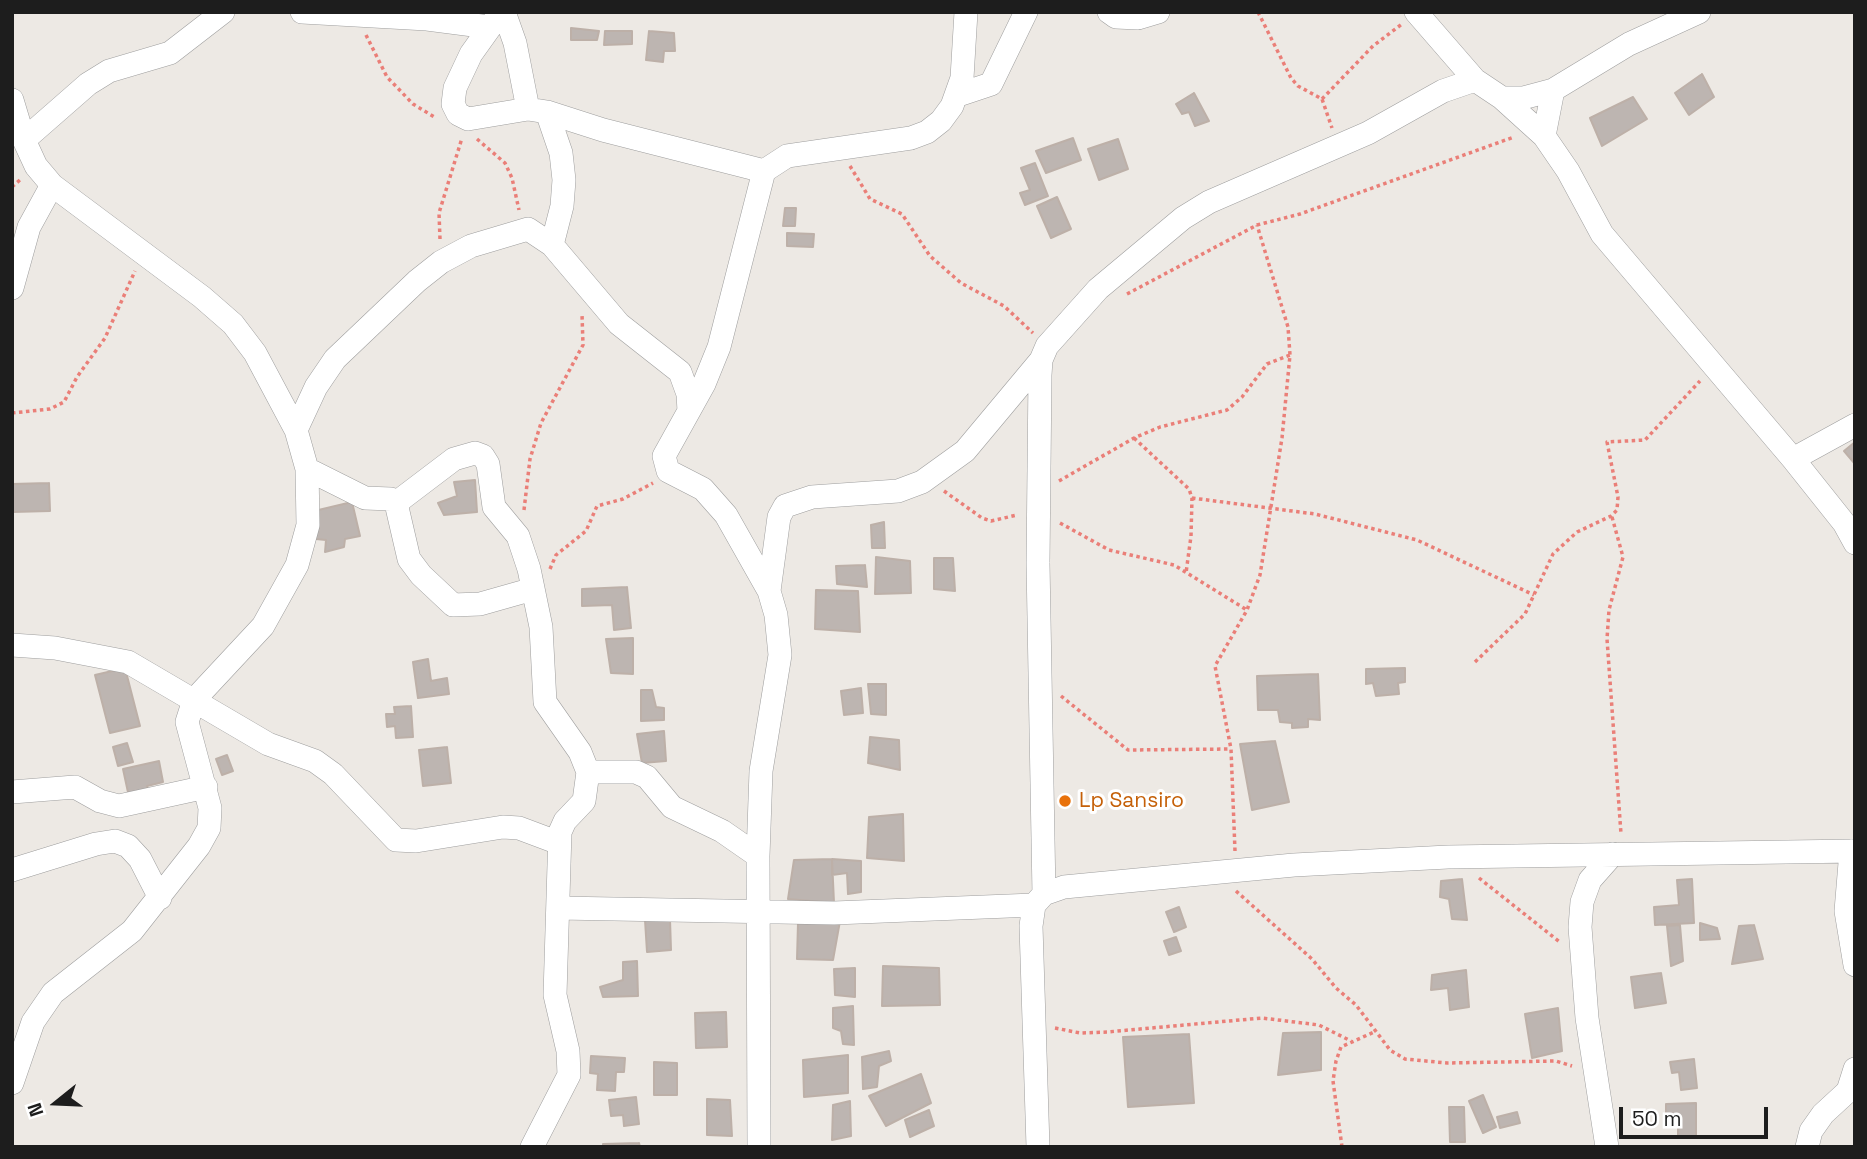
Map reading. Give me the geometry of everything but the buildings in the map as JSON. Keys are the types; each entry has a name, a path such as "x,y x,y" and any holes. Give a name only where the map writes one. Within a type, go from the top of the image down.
{"street":[{"path":"302,12 498,17"},
{"path":"759,1147 758,856 761,771 780,655 776,615 769,590 715,499 703,489 668,471 664,456 689,411 719,346 764,171 787,156 911,138 927,132 941,121 958,95 962,78 966,12"},
{"path":"958,95 991,84 1026,12"},
{"path":"1109,12 1116,17 1138,18 1158,12"},
{"path":"1416,12 1475,80 1502,98 1540,133 1568,172 1602,234 1793,458 1844,523 1855,543"},
{"path":"24,140 88,84 109,71 170,53 221,13"},
{"path":"1502,98 1523,98 1553,90 1612,53 1694,13"},
{"path":"498,17 515,43 538,111 559,142 564,180 562,206 552,245"},
{"path":"498,17 471,54 455,88 453,104 458,114 468,119 538,111 764,171"},
{"path":"769,590 779,517 785,506 812,497 898,491 922,482 965,451 1098,289 1183,218 1233,191 1338,147 1443,92 1475,80"},
{"path":"1540,133 1553,90"},
{"path":"12,100 24,140 36,166 52,185 233,324 278,392 296,430 307,469 308,526 297,565 263,626 194,700 187,722 190,742 206,787 210,808 209,828 160,898 132,932 54,993 33,1022 12,1083"},
{"path":"12,288 29,227 52,185"},
{"path":"296,430 316,387 335,359 441,262 471,246 519,230 538,234 552,245 619,324 680,372 688,394 689,411"},
{"path":"1038,1147 1032,1014 1039,900 1039,502 1044,353"},
{"path":"1793,458 1855,425"},
{"path":"396,503 437,469 454,459 475,453 483,456 488,464 494,507 518,536 533,589 541,627 545,702 580,752 588,772 584,801 565,821 559,832 555,995 568,1051 569,1075 533,1147"},
{"path":"307,469 365,498 391,499 396,503 410,559 421,575 453,605 480,604 533,589"},
{"path":"12,645 55,648 128,662 268,744 315,761 333,774 396,840 416,841 503,827 530,831 559,843"},
{"path":"588,772 636,772 647,777 672,807 722,831 758,856"},
{"path":"12,792 75,788 100,801 119,806 206,787"},
{"path":"12,870 96,844 115,841 128,846 140,859 160,898"},
{"path":"559,908 834,913 1039,900 1064,887 1226,871 1448,857 1853,851 1846,911 1855,965"},
{"path":"1606,1147 1595,1079 1583,963 1581,902 1590,880 1618,854"},
{"path":"1807,1147 1811,1131 1823,1114 1848,1091 1855,1069"}],"path":[{"path":"1258,12 1291,78 1298,86 1322,99 1338,147"},
{"path":"1322,99 1373,46 1416,12"},
{"path":"441,262 439,213 468,119"},
{"path":"1126,295 1257,225 1300,214 1540,133"},
{"path":"845,147 856,179 870,199 902,214 929,256 961,283 1004,306 1044,353"},
{"path":"1257,225 1288,327 1290,355 1272,510 1258,583 1247,610 1215,666 1231,749 1226,871 1321,968 1336,988 1356,1005 1390,1050 1405,1059 1447,1063 1556,1061 1577,1067 1595,1079"},
{"path":"12,413 50,409 64,402 76,377 105,338 142,254"},
{"path":"518,536 535,442 553,399 583,345 580,279"},
{"path":"922,482 953,496 991,520 1039,502 1134,438 1160,427 1227,410 1242,397 1266,364 1290,355"},
{"path":"1475,662 1508,634 1525,614 1553,554 1564,542 1590,524 1611,516 1616,510 1618,497 1607,442 1637,441 1652,435 1713,367"},
{"path":"1134,438 1177,476 1192,498 1190,555 1185,573"},
{"path":"533,589 542,582 556,555 586,531 597,506 640,491 668,471"},
{"path":"1192,498 1315,514 1417,540 1535,596"},
{"path":"1039,502 1109,550 1163,562 1247,610"},
{"path":"1611,516 1623,558 1609,610 1607,639 1618,854"},
{"path":"1039,676 1128,750 1231,749"},
{"path":"1448,857 1529,915 1583,963"},
{"path":"1032,1014 1060,1030 1080,1033 1229,1020 1285,1020 1319,1025 1351,1041"},
{"path":"1342,1147 1333,1081 1341,1047 1375,1032"}],"place":[{"name":"Lp Sansiro","path":"1065,801"}]}
